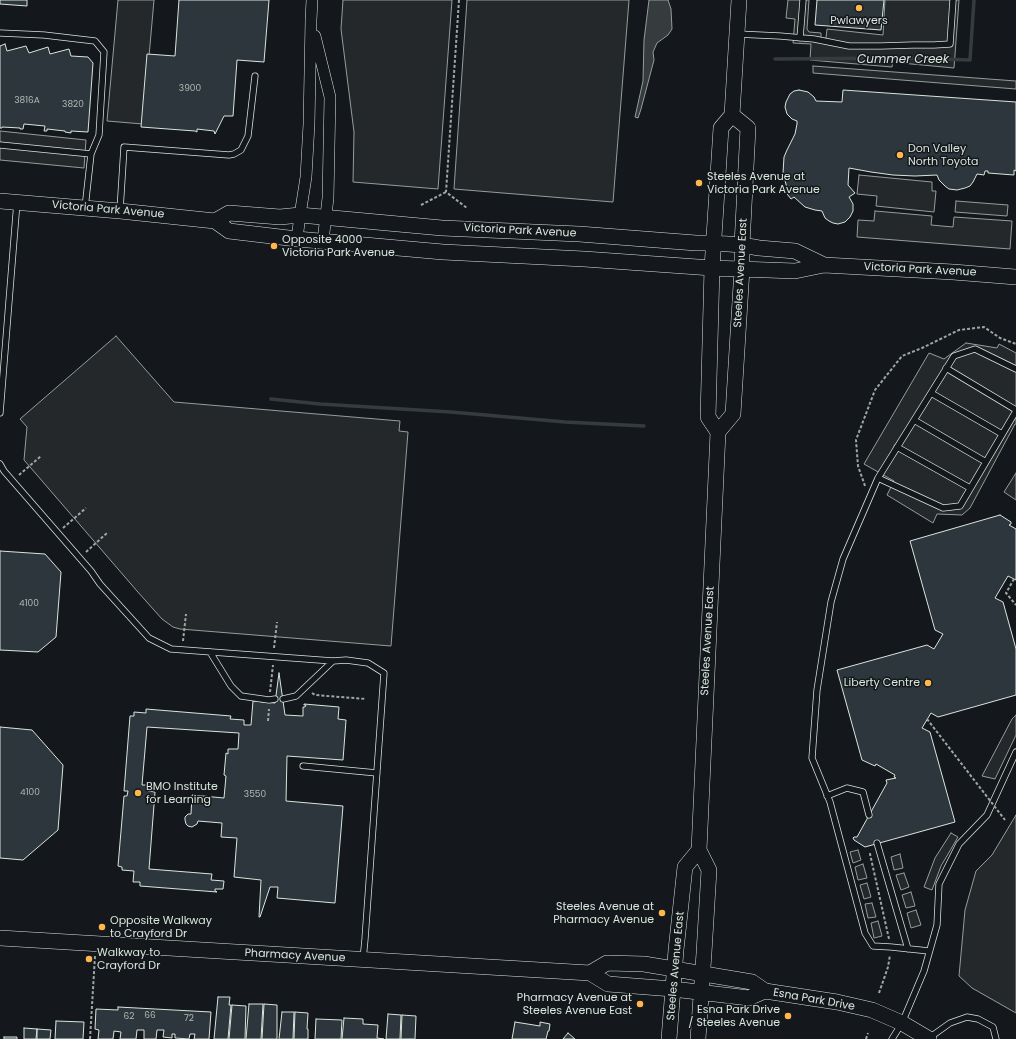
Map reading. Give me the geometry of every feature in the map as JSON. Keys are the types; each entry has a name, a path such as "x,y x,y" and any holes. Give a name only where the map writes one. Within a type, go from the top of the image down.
{"main road":[{"path":"718,432 708,416 712,268 721,128 732,115 739,0"},
{"name":"Steeles Avenue East","path":"698,1039 709,870 699,850 718,432 733,414 742,269 748,128 732,115"},
{"name":"Victoria Park Avenue","path":"0,201 215,221 229,231 297,239 443,252 584,259 712,268 795,271 824,265 1016,277"},
{"name":"Victoria Park Avenue","path":"215,221 229,213 280,217 300,215 442,228 579,234 742,245 795,251 824,265"},
{"name":"Steeles Avenue East","path":"669,1039 685,867 699,850"},
{"name":"Pharmacy Avenue","path":"0,938 590,973 608,984 674,988"},
{"path":"590,973 607,963 644,964 703,973"},
{"name":"Esna Park Drive","path":"703,973 752,982 765,991 837,1002 872,1010 902,1023 929,1039"},
{"name":"Esna Park Drive","path":"674,988 749,998 765,991"}],"street":[{"path":"297,239 306,177 310,124 312,0"},
{"path":"311,20 330,97 328,198 323,241"}],"lane":[{"path":"800,38 803,0"},
{"path":"737,34 814,39 849,46 950,44 953,0"},
{"path":"0,33 44,35 95,41 104,52 99,135 92,154 85,208"},
{"path":"120,211 124,146 229,155 234,154 241,150 248,136 255,76"},
{"path":"0,145 92,154"},
{"path":"0,413 17,202"},
{"path":"929,951 873,946 865,933 830,802 812,758 817,690 831,602 843,559 878,478 897,447 954,356 975,349 1016,369"},
{"path":"878,478 943,508 960,506 1016,411 946,368"},
{"path":"931,393 1002,434"},
{"path":"914,420 986,462"},
{"path":"897,447 970,488"},
{"path":"0,464 4,471 91,571 100,584 149,638 171,649 334,661 346,660 368,663 384,673 363,960"},
{"path":"210,652 231,686 241,696 272,699"},
{"path":"283,699 296,696 334,661"},
{"path":"892,1039 902,1023 924,971 937,925 939,884 959,844 987,815 1016,752"},
{"path":"303,766 377,773"},
{"path":"827,796 847,788 863,792 869,815"},
{"path":"877,843 908,949"},
{"path":"929,1039 950,1023 967,1018 978,1019 993,1027 996,1039"}],"path":[{"path":"446,192 460,0"},
{"path":"421,205 446,192"},
{"path":"446,192 468,208"},
{"path":"869,499 858,466 856,440 876,390 902,356 959,330 984,327 1000,338 1016,344"},
{"path":"18,476 41,456"},
{"path":"62,529 86,508"},
{"path":"84,554 107,533"},
{"path":"1014,579 1006,593 1016,605"},
{"path":"183,641 186,614"},
{"path":"312,693 315,695 366,699"},
{"path":"268,721 272,699"},
{"path":"927,719 1005,820"},
{"path":"879,850 870,854 891,947 888,967 879,993"},
{"path":"90,1039 95,964"},
{"path":"866,1039 868,1032"}],"shaded area":[{"path":"118,0 154,0 143,124 107,121"},
{"path":"343,0 452,0 438,189 353,182 354,132 341,29"},
{"path":"467,0 629,0 613,202 454,189"},
{"path":"649,0 668,0 671,9 672,29 668,35 657,43 653,52 654,60 638,118 635,117 643,81 644,40"},
{"path":"788,0 809,0 807,29 809,32 821,33 821,37 823,39 826,38 827,29 883,35 885,0 959,0 954,68 901,63 901,57 894,56 892,67 810,60 811,44 793,43 795,19 786,18"},
{"path":"813,66 1016,81 1016,89 813,73"},
{"path":"0,131 86,140 84,168 0,160"},
{"path":"859,175 932,182 932,191 936,191 934,212 876,206 877,196 857,194"},
{"path":"956,201 1008,205 1007,216 955,212"},
{"path":"875,211 932,216 931,225 953,227 954,217 1012,221 1010,249 857,237 858,220 874,221"},
{"path":"116,336 174,402 400,421 399,431 408,432 391,646 180,629 173,627 162,619 137,591 24,460 27,427 20,419"},
{"path":"966,343 997,348 999,344 1016,353 1016,424 970,508 962,515 937,514 933,523 887,495 894,481 864,464 929,353 944,359"},
{"path":"1016,473 1016,500 1004,492"},
{"path":"1016,715 1016,735 995,779 982,776 1012,719"},
{"path":"1016,815 1016,1013 972,988 959,976 965,910 976,871 992,855"},
{"path":"951,833 958,837 941,866 932,890 924,887 935,858"},
{"path":"858,850 861,860 853,863 850,852"},
{"path":"900,854 903,868 894,870 891,857"},
{"path":"863,864 867,878 858,880 855,867"},
{"path":"904,873 909,887 901,890 896,875"},
{"path":"867,883 871,897 864,899 860,885"},
{"path":"911,892 915,906 906,908 902,895"},
{"path":"872,903 876,917 868,918 865,904"},
{"path":"916,910 921,925 911,928 907,913"},
{"path":"878,921 882,936 874,938 871,923"}],"building":[{"path":"0,0 27,0 27,6 0,4"},
{"path":"179,0 269,0 264,62 237,60 233,116 224,116 215,134 214,131 197,129 197,132 141,127 147,54 175,56"},
{"path":"817,0 884,0 881,30 815,25"},
{"path":"5,44 7,51 26,46 29,53 48,47 50,54 69,49 71,56 88,57 93,63 88,132 71,131 71,133 47,129 47,131 44,131 45,126 24,124 23,129 0,128 0,46"},
{"name":"Don Valley North Toyota","path":"799,90 808,92 816,101 842,102 843,90 1016,102 1016,171 1014,170 1014,175 988,173 988,171 985,171 984,175 977,174 970,186 957,190 949,189 945,186 939,180 937,175 893,175 849,168 848,185 855,193 849,197 853,204 853,211 845,222 838,224 833,223 825,218 822,211 805,207 794,197 791,199 784,190 787,188 783,173 784,157 795,134 797,124 797,121 792,119 787,114 785,107 790,94"},
{"name":"Liberty Centre","path":"1000,515 1011,522 1009,525 1016,529 1016,580 1008,576 995,598 1003,602 1016,649 1016,695 938,717 931,713 922,728 930,732 955,822 865,847 853,838 857,837 887,783 886,780 896,778 894,777 895,775 876,764 875,766 862,760 837,670 927,645 934,649 943,634 935,630 910,541"},
{"path":"0,551 45,554 61,572 56,637 38,652 0,650"},
{"name":"BMO Institute for Learning","path":"279,673 285,715 303,716 303,707 306,705 304,704 339,707 338,719 346,720 343,760 287,756 286,801 343,806 335,903 277,898 278,887 270,887 259,917 261,880 234,877 237,838 221,837 222,823 198,821 197,824 192,827 186,824 185,817 188,814 191,814 192,795 224,798 226,753 228,754 228,749 238,749 239,733 147,727 142,785 148,785 148,791 155,792 149,869 212,874 211,880 224,881 223,889 215,889 217,892 140,886 140,882 133,882 134,871 122,870 122,867 118,866 124,796 127,796 128,791 124,791 130,716 134,716 134,712 146,713 146,709 231,716 230,719 244,720 244,725 251,725 253,701 275,703"},
{"path":"0,727 32,730 63,765 58,830 23,860 0,858"},
{"path":"218,997 230,997 229,1005 231,1005 228,1039 214,1039"},
{"path":"249,1004 263,1004 261,1039 246,1039"},
{"path":"264,1004 277,1005 277,1039 262,1039"},
{"path":"232,1005 246,1006 245,1039 229,1039"},
{"path":"118,1007 211,1012 209,1039 194,1039 195,1034 190,1034 189,1039 175,1038 175,1034 172,1034 172,1038 163,1037 164,1030 157,1030 156,1039 144,1039 144,1030 137,1030 136,1039 120,1039 121,1032 114,1031 113,1039 98,1039 99,1030 95,1029 96,1009 118,1010"},
{"path":"282,1012 294,1012 293,1039 279,1039"},
{"path":"295,1012 308,1013 308,1039 294,1039"},
{"path":"388,1014 401,1015 400,1039 386,1039"},
{"path":"402,1015 416,1016 415,1039 401,1039"},
{"path":"344,1018 363,1019 363,1024 378,1025 377,1038 384,1039 342,1039"},
{"path":"316,1019 342,1020 341,1039 315,1039"},
{"path":"56,1021 84,1022 83,1039 55,1039"},
{"path":"515,1022 540,1026 540,1022 550,1024 546,1039 512,1039"},
{"path":"24,1028 37,1029 36,1039 24,1039"},
{"path":"37,1029 51,1030 50,1039 37,1039"},
{"path":"568,1033 575,1039 563,1039"},
{"path":"4,1037 17,1037 17,1039 4,1039"}],"waterway":[{"name":"Cummer Creek","path":"775,59 908,58 970,60 974,0"},
{"path":"271,399 565,422 644,426"}],"place":[{"name":"Pwlawyers","path":"859,8"},
{"name":"Don Valley North Toyota","path":"900,155"},
{"name":"Steeles Avenue at Victoria Park Avenue","path":"699,183"},
{"name":"Opposite 4000 Victoria Park Avenue","path":"274,246"},
{"name":"Liberty Centre","path":"928,683"},
{"name":"BMO Institute for Learning","path":"138,793"},
{"name":"Steeles Avenue at Pharmacy Avenue","path":"662,913"},
{"name":"Opposite Walkway to Crayford Dr","path":"102,927"},
{"name":"Walkway to Crayford Dr","path":"89,959"},
{"name":"Pharmacy Avenue at Steeles Avenue East","path":"640,1004"},
{"name":"Esna Park Drive / Steeles Avenue","path":"788,1016"}]}
